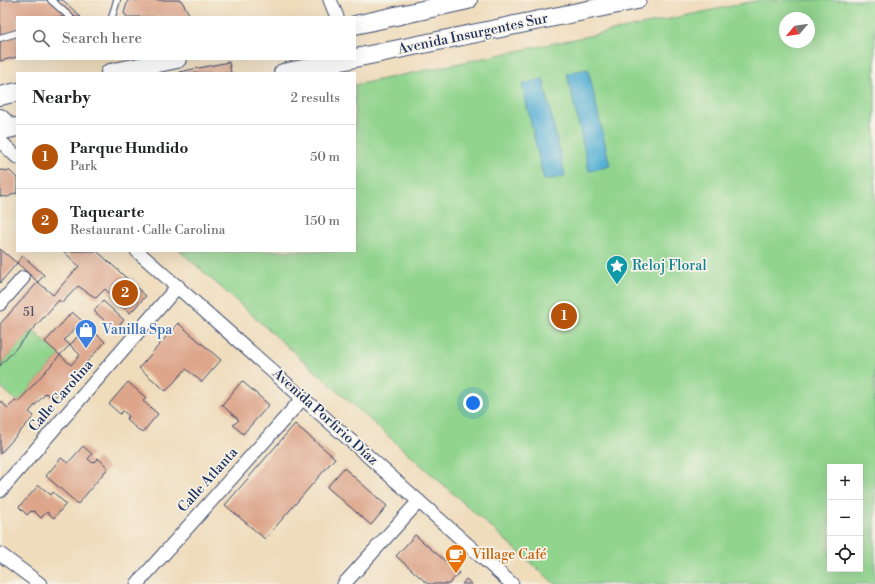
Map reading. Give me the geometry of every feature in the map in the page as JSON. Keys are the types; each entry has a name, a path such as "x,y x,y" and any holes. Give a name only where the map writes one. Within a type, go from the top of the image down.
{"main road":[{"path":"356,25 468,0"},
{"name":"Avenida Insurgentes Sur","path":"356,58 637,0"},
{"path":"119,68 171,60"},
{"path":"288,72 346,60"},
{"path":"0,96 16,92"}],"street":[{"path":"330,0 337,16"},
{"path":"0,141 16,156"},
{"name":"Avenida Porfirio Díaz","path":"138,252 512,584"},
{"path":"0,304 23,278"},
{"name":"Calle Carolina","path":"0,490 178,286"},
{"name":"Calle Atlanta","path":"137,584 303,398"},
{"path":"344,584 419,501"},
{"path":"0,554 40,584"}],"lane":[{"path":"51,0 69,16"},
{"path":"112,16 117,0"},
{"path":"0,38 16,33"}],"green space":[{"path":"760,0 875,0 875,584 555,584 181,252 356,252 356,85"},
{"path":"32,330 60,355 18,402 0,386 0,366"}],"water":[{"path":"588,69 610,166 589,171 567,73"},
{"path":"543,79 565,176 544,180 522,84"}],"building":[{"path":"0,0 63,0 80,16 16,16 16,57 0,61"},
{"path":"128,0 181,0 190,16 126,16 124,13"},
{"path":"229,62 231,72 179,72"},
{"path":"0,170 10,171 16,177 16,194 8,197 0,196"},
{"path":"0,249 17,263 0,283"},
{"path":"64,252 98,252 146,296 130,313 105,289 96,298 78,286 62,303 59,300 0,366 0,324 38,282 53,295 79,266"},
{"path":"23,256 44,275 38,282 17,263"},
{"path":"103,301 124,320 115,330 94,311"},
{"path":"72,312 82,321 64,340 70,345 60,355 45,342"},
{"path":"178,323 221,360 202,382 186,369 166,391 139,368"},
{"path":"87,326 105,342 53,399 46,393 29,412 34,416 0,454 0,401 8,408 15,400 18,402 60,355 71,365 80,355 70,345"},
{"path":"242,381 269,405 243,434 233,425 239,420 222,405"},
{"path":"128,382 146,398 143,401 158,414 142,433 126,419 129,416 123,411 120,414 109,404"},
{"path":"295,424 335,458 265,539 225,505"},
{"path":"83,446 92,454 88,459 93,463 98,458 108,468 78,504 46,476 61,458 68,463"},
{"path":"344,468 387,506 371,525 327,487"},
{"path":"39,485 51,495 53,492 66,504 54,518 47,512 41,518 34,511 31,511 27,515 19,507"},
{"path":"415,535 459,573 449,584 428,584 396,556"},
{"path":"466,579 472,584 462,584"}],"place":[{"name":"Reloj Floral","path":"617,286"},
{"name":"Taquearte","path":"125,293"},
{"name":"Parque Hundido","path":"564,316"},
{"name":"Vanilla Spa","path":"86,350"},
{"name":"Village Café","path":"456,574"}]}
